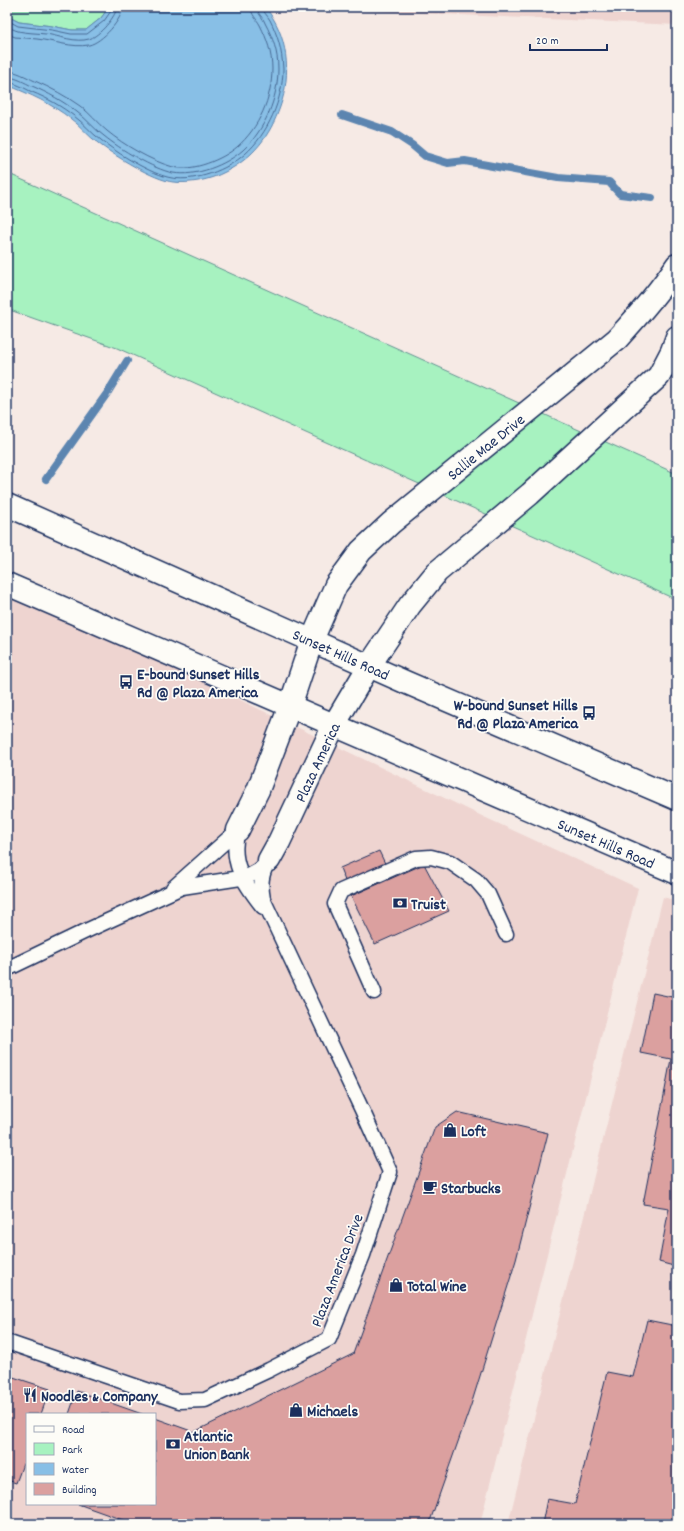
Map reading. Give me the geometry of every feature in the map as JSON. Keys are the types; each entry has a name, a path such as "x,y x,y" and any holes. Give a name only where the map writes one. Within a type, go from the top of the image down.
{"main road":[{"name":"Sallie Mae Drive","path":"312,640 336,585 361,551 391,523 617,339 641,314 662,288 677,265"},
{"path":"369,666 410,605 437,572 530,494 659,376 672,351 677,337"},
{"name":"Sunset Hills Road","path":"7,505 369,666 677,799"},
{"name":"Sunset Hills Road","path":"7,584 677,873"},
{"path":"238,830 258,790 290,706 312,640"},
{"name":"Plaza America","path":"269,860 279,842 334,724 369,666"}],"lane":[{"path":"238,830 234,851 236,862 243,878 271,918"},
{"path":"165,895 238,830"},
{"path":"374,992 335,904 341,891 416,858 431,857 450,862 476,880 488,894 506,934"},
{"path":"7,969 165,895 187,886 247,877 265,866 269,860"},
{"path":"269,860 263,872 261,891 271,918"},
{"name":"Plaza America Drive","path":"7,1342 179,1401 205,1400 269,1370 329,1339 363,1255 390,1172 271,918"}],"shaded area":[{"path":"677,7 677,25 310,8"},
{"path":"7,588 484,817 638,888 480,1524 26,1524 7,1517"},
{"path":"663,897 677,901 677,1524 508,1524"}],"green space":[{"path":"7,7 109,7 101,18 86,30 72,30 19,22 7,16"},
{"path":"7,173 677,474 677,600 117,348 7,309"}],"water":[{"path":"109,7 265,7 279,29 283,42 287,68 286,81 284,94 276,118 266,137 252,153 235,166 213,177 200,181 186,182 173,182 165,180 145,172 113,154 94,140 75,122 48,104 7,85 7,16 19,22 72,30 86,30 101,18"}],"building":[{"path":"379,851 392,878 351,896 340,868"},
{"name":"Truist","path":"424,864 449,911 375,944 351,896"},
{"path":"653,993 677,998 677,1267 659,1262 669,1208 643,1204 671,1059 641,1053"},
{"path":"457,1112 548,1133 516,1260 471,1405 429,1524 134,1524 81,1505 156,1505 156,1418 194,1432 353,1354 435,1127"},
{"path":"647,1320 677,1326 677,1524 542,1524 547,1499 575,1504 607,1372 633,1377"},
{"path":"7,1375 50,1389 41,1413 26,1413 26,1456 16,1483 7,1480"},
{"path":"77,1391 139,1413 69,1413"}],"waterway":[{"path":"342,115 392,132 412,145 425,156 448,163 465,161 558,178 609,182 620,194 652,198"},
{"path":"46,479 108,392 127,361"}],"place":[{"name":"E-bound Sunset Hills Rd @ Plaza America","path":"126,682"},
{"name":"W-bound Sunset Hills Rd @ Plaza America","path":"589,713"},
{"name":"Truist","path":"400,903"},
{"name":"Loft","path":"450,1130"},
{"name":"Starbucks","path":"430,1187"},
{"name":"Total Wine","path":"396,1285"},
{"name":"Noodles & Company","path":"30,1395"},
{"name":"Michaels","path":"296,1410"},
{"name":"Atlantic Union Bank","path":"173,1444"}]}
